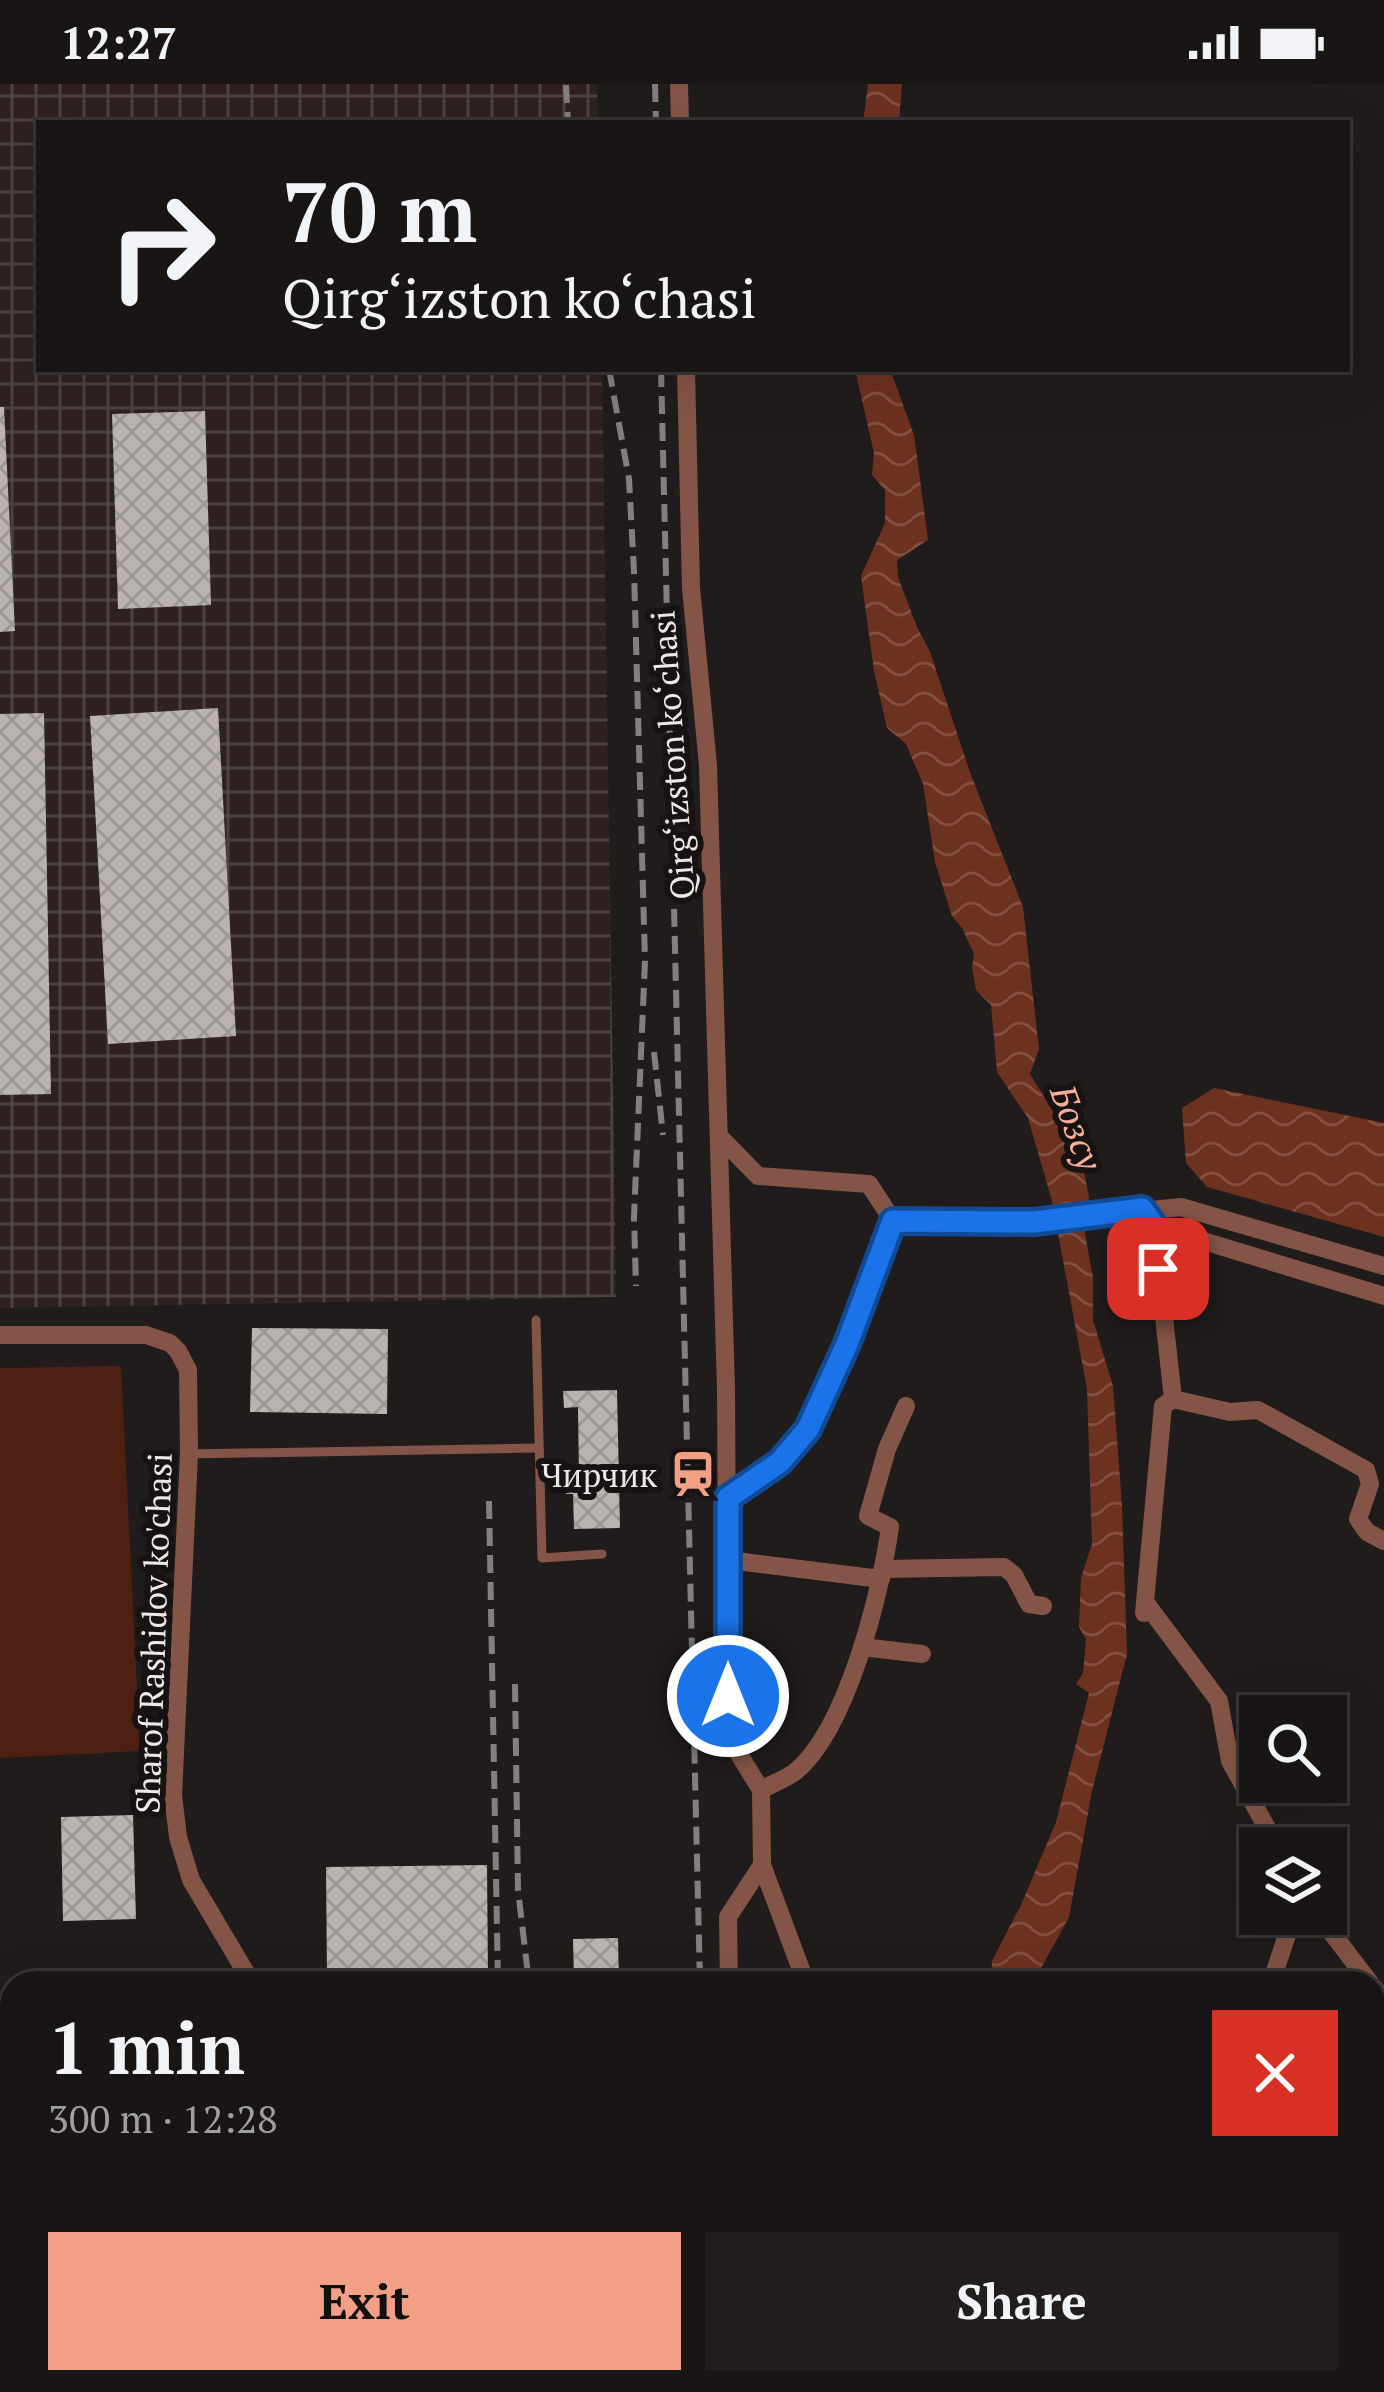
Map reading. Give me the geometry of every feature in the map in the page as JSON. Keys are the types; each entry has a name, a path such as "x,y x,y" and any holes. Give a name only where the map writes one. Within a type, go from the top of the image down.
{"street":[{"path":"679,84 680,120"},
{"name":"Qirg‘izston ko‘chasi","path":"686,372 691,588 708,765 728,1498 728,1736 761,1790"},
{"path":"719,1136 758,1176 869,1184 893,1221"},
{"path":"893,1221 1034,1222 1181,1207 1384,1266"},
{"path":"1142,1209 1154,1226 1173,1399"},
{"path":"728,1498 780,1462 808,1429 847,1344 893,1221"},
{"path":"1154,1226 1384,1296"},
{"name":"Sharof Rashidov ko'chasi","path":"0,1335 146,1335 170,1343 184,1360 190,1380 189,1454 175,1816 190,1880 245,1971"},
{"path":"1266,1827 1230,1761 1220,1701 1144,1608 1163,1406 1173,1399 1230,1412 1258,1410 1366,1470 1370,1484 1358,1519 1367,1532 1384,1541"},
{"path":"802,1971 762,1864 761,1790 796,1771 834,1723 882,1574 890,1527 868,1516 887,1449 906,1406"},
{"path":"728,1560 882,1574 1004,1567 1014,1575 1029,1604 1043,1606"},
{"path":"862,1647 922,1654"},
{"path":"729,1971 728,1917 762,1864"},
{"path":"1275,1971 1287,1935"},
{"path":"1334,1935 1361,1971"}],"lane":[{"path":"536,1320 542,1558 602,1554"},
{"path":"189,1454 538,1448"}],"shaded area":[{"path":"0,84 597,84 598,120 36,120 36,372 602,372 616,1297 0,1308"},
{"path":"121,1366 140,1751 0,1758 0,1368"}],"water":[{"path":"868,84 902,84 899,120 863,120"},
{"name":"Бозсу","path":"856,372 891,372 914,435 928,540 897,560 898,577 1023,907 1039,1049 1030,1074 1081,1157 1089,1197 1085,1234 1093,1277 1093,1320 1113,1386 1127,1654 1092,1791 1069,1917 1040,1971 992,1971 992,1961 1056,1822 1089,1693 1076,1684 1083,1673 1086,1639 1079,1627 1081,1578 1092,1544 1087,1389 1052,1201 1028,1118 997,1072 991,1005 976,990 974,954 952,916 935,862 923,784 906,744 887,728 874,671 861,576 885,523 885,490 872,475 874,453"},
{"path":"1214,1088 1384,1123 1384,1237 1207,1187 1186,1163 1182,1108"}],"building":[{"path":"0,407 4,407 15,631 0,632"},
{"path":"205,411 211,605 118,609 112,414"},
{"path":"218,708 236,1036 108,1044 90,716"},
{"path":"44,713 51,1094 0,1095 0,714"},
{"path":"252,1328 388,1329 387,1414 250,1412"},
{"path":"617,1390 620,1528 574,1529 573,1494 566,1494 566,1476 579,1476 578,1407 564,1408 563,1391"},
{"path":"133,1815 136,1919 63,1921 61,1817"},
{"path":"487,1865 488,1971 327,1971 326,1867"},
{"path":"618,1938 619,1971 574,1971 573,1939"}],"railway":[{"path":"655,84 656,120"},
{"path":"566,85 568,120"},
{"path":"610,372 629,479 634,571 645,961 634,1217 636,1286"},
{"path":"661,372 700,1971"},
{"path":"654,1052 663,1135"},
{"path":"489,1501 498,1971"},
{"path":"515,1684 518,1890 528,1971"}],"place":[{"name":"Чирчик","path":"693,1474"}],"route":[{"path":"728,1696 728,1498 780,1462 808,1429 847,1344 893,1221 1034,1222 1142,1209 1154,1226 1158,1269"}]}
